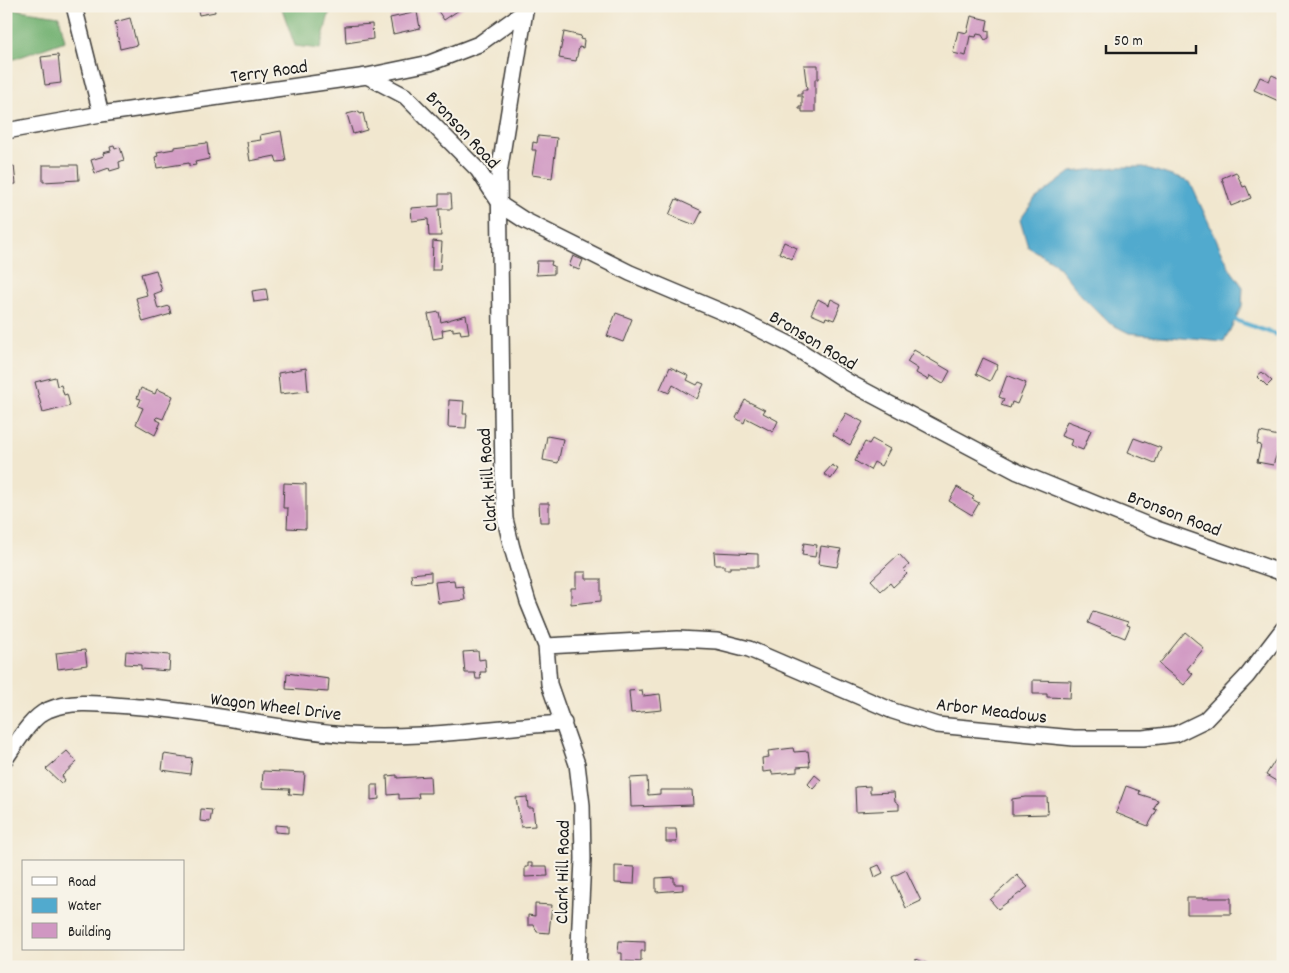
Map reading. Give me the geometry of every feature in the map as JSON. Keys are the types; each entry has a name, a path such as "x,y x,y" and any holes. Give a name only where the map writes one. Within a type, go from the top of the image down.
{"street":[{"path":"74,6 101,114"},
{"name":"Terry Road","path":"6,131 101,114 367,76 430,62 479,44 526,8"},
{"name":"Clark Hill Road","path":"526,8 499,173 501,205 499,243 500,359 506,519 528,602 546,646 548,684 577,764 582,805 583,868 578,967"},
{"name":"Bronson Road","path":"367,76 405,96 478,170 501,205 524,220 630,273 739,319 791,345 850,383 1018,472 1157,528 1283,573"},
{"name":"Arbor Meadows","path":"546,646 678,639 718,641 749,649 893,711 937,725 1074,738 1143,738 1176,734 1205,720 1246,676 1283,629"},
{"name":"Wagon Wheel Drive","path":"6,758 25,730 47,710 74,704 151,708 349,735 438,734 518,726 564,724"}],"green space":[{"path":"281,6 331,6 320,49 295,46"},
{"path":"6,8 59,16 65,41 6,62"}],"water":[{"path":"1117,167 1144,167 1190,182 1230,269 1243,287 1242,306 1224,342 1129,333 1109,323 1082,296 1055,263 1028,247 1020,220 1035,199 1071,172"}],"building":[{"path":"197,6 214,6 215,12 199,15"},
{"path":"439,6 465,6 444,20 436,8"},
{"path":"417,12 420,28 393,34 390,18"},
{"path":"971,16 988,20 986,30 989,31 989,38 985,40 982,35 977,34 976,37 970,36 966,56 953,53 958,31 967,33"},
{"path":"130,18 137,45 120,49 115,22"},
{"path":"372,24 373,39 346,43 345,26"},
{"path":"564,32 581,36 580,39 584,40 583,48 579,47 576,61 559,58"},
{"path":"58,55 61,83 45,85 41,57"},
{"path":"804,65 818,65 818,79 815,79 815,112 802,112 802,109 799,109 799,107 802,107 802,96 798,96 798,94 802,94 802,90 807,90"},
{"path":"10,75 12,90 6,91 6,76"},
{"path":"1272,75 1283,80 1283,103 1254,90 1260,77 1269,81"},
{"path":"359,111 360,114 363,113 367,130 353,134 347,114"},
{"path":"281,131 286,161 277,162 275,156 250,161 247,142 261,140 260,135"},
{"path":"538,136 557,138 552,178 532,175 536,150 532,150 533,142 537,143"},
{"path":"207,143 209,159 195,162 196,165 189,166 189,163 157,168 155,157 158,156 157,152 174,149 174,147"},
{"path":"114,146 115,149 120,147 124,160 119,162 120,168 110,171 109,168 95,173 91,160 104,156 103,153 111,151 110,147"},
{"path":"43,165 78,165 79,180 43,182"},
{"path":"14,166 16,184 6,185 6,167"},
{"path":"1236,172 1243,187 1246,186 1251,198 1231,206 1222,178"},
{"path":"439,194 451,194 452,209 439,209 441,236 429,236 428,219 412,221 411,208 439,206"},
{"path":"676,199 702,211 695,225 669,215"},
{"path":"433,241 442,242 440,270 432,270"},
{"path":"784,242 797,248 792,259 779,253"},
{"path":"573,256 583,260 579,270 569,266"},
{"path":"537,261 552,261 551,265 554,266 554,274 536,275"},
{"path":"156,270 162,291 154,294 158,309 169,306 171,314 143,322 136,298 147,295 141,274"},
{"path":"266,289 268,300 254,302 252,291"},
{"path":"818,299 829,305 831,299 841,304 834,320 826,317 825,320 811,314"},
{"path":"439,312 441,322 466,315 469,333 461,334 460,330 453,331 453,328 442,330 443,337 433,339 428,314"},
{"path":"616,313 632,319 623,342 607,336"},
{"path":"914,350 950,371 943,384 930,376 928,380 916,373 918,369 907,362"},
{"path":"983,358 998,365 990,381 976,374"},
{"path":"670,367 689,376 687,380 697,385 699,382 704,384 697,399 673,385 669,393 660,389"},
{"path":"306,368 308,391 280,394 278,373"},
{"path":"1262,372 1272,381 1267,386 1257,376"},
{"path":"1007,375 1026,383 1017,404 1012,402 1010,408 1001,405 1004,399 999,397"},
{"path":"55,377 57,386 61,385 64,395 67,394 70,406 43,413 35,382"},
{"path":"141,388 155,394 157,389 173,396 163,419 157,417 155,419 161,422 155,435 136,424 143,408 138,406 141,399 137,398"},
{"path":"449,400 464,401 463,414 467,414 466,428 448,427"},
{"path":"745,400 765,410 763,413 778,421 773,432 746,418 744,423 736,418"},
{"path":"846,413 863,422 850,445 833,435"},
{"path":"1067,421 1091,430 1083,450 1070,445 1072,440 1061,436"},
{"path":"1260,432 1283,437 1273,465 1257,462 1261,445 1257,444"},
{"path":"547,436 563,439 558,463 543,460"},
{"path":"1134,438 1161,448 1155,463 1128,452"},
{"path":"872,439 890,449 881,466 874,462 870,470 855,461 865,442 869,444"},
{"path":"832,465 838,469 831,479 824,474"},
{"path":"284,483 306,484 306,529 287,528 288,508 283,508"},
{"path":"957,487 974,497 972,499 979,503 972,515 949,501"},
{"path":"539,503 549,503 549,522 540,522"},
{"path":"804,543 817,545 815,557 802,555"},
{"path":"821,546 841,549 837,567 818,564"},
{"path":"714,552 758,554 758,567 730,567 730,569 724,569 724,565 715,565"},
{"path":"899,554 909,565 903,570 907,574 893,587 890,583 881,591 871,580"},
{"path":"431,572 431,581 412,583 411,574"},
{"path":"576,572 586,572 586,579 601,579 601,601 571,604 571,588 576,588"},
{"path":"454,580 455,587 463,586 465,600 438,603 435,582"},
{"path":"1093,611 1128,622 1127,625 1130,626 1125,638 1088,623"},
{"path":"1185,632 1204,648 1187,669 1193,674 1184,685 1159,664"},
{"path":"85,650 87,665 58,669 56,653"},
{"path":"126,651 170,655 169,671 141,669 141,665 125,664"},
{"path":"478,651 479,660 485,659 486,672 480,672 481,679 476,679 475,673 465,673 463,652"},
{"path":"287,673 329,679 328,692 286,689"},
{"path":"1033,680 1071,681 1070,698 1047,697 1047,694 1033,694"},
{"path":"642,690 643,696 660,694 662,710 631,713 629,691"},
{"path":"793,748 794,752 808,751 810,766 797,767 797,772 772,774 772,771 763,772 762,758 769,757 768,751"},
{"path":"1283,748 1283,782 1281,784 1266,775"},
{"path":"67,751 77,762 62,776 65,780 61,783 46,769"},
{"path":"164,754 192,758 190,774 162,770"},
{"path":"263,771 305,773 303,795 289,794 290,789 262,788"},
{"path":"397,775 397,778 430,776 431,793 418,793 419,798 399,799 399,794 388,795 387,776"},
{"path":"815,775 821,780 813,789 808,784"},
{"path":"647,777 648,795 660,794 660,790 692,790 693,805 631,807 630,778"},
{"path":"371,785 378,785 379,799 371,800"},
{"path":"870,786 870,793 894,792 895,801 899,804 899,810 856,812 855,787"},
{"path":"1126,786 1140,791 1139,794 1158,800 1154,809 1157,810 1148,826 1116,813"},
{"path":"527,797 528,808 533,808 535,826 521,827 516,798"},
{"path":"1047,797 1048,814 1012,815 1012,799"},
{"path":"201,809 212,810 210,822 200,821"},
{"path":"275,825 288,826 288,833 275,832"},
{"path":"666,829 676,829 677,842 666,842"},
{"path":"528,863 532,863 532,866 547,866 548,876 525,877 525,867 528,867"},
{"path":"879,865 883,873 875,877 872,868"},
{"path":"615,866 635,867 634,884 615,883"},
{"path":"906,870 921,901 906,908 892,877"},
{"path":"1017,875 1028,887 998,909 990,900"},
{"path":"674,877 674,884 683,884 683,890 656,892 656,878"},
{"path":"1187,898 1231,898 1231,914 1187,914"},
{"path":"535,904 552,905 549,933 537,932 534,925 528,925 528,915 535,916"},
{"path":"619,941 645,942 645,951 641,951 641,962 622,961 622,953 618,953"},
{"path":"916,959 936,967 914,967"}],"waterway":[{"path":"1235,320 1283,337"}]}
